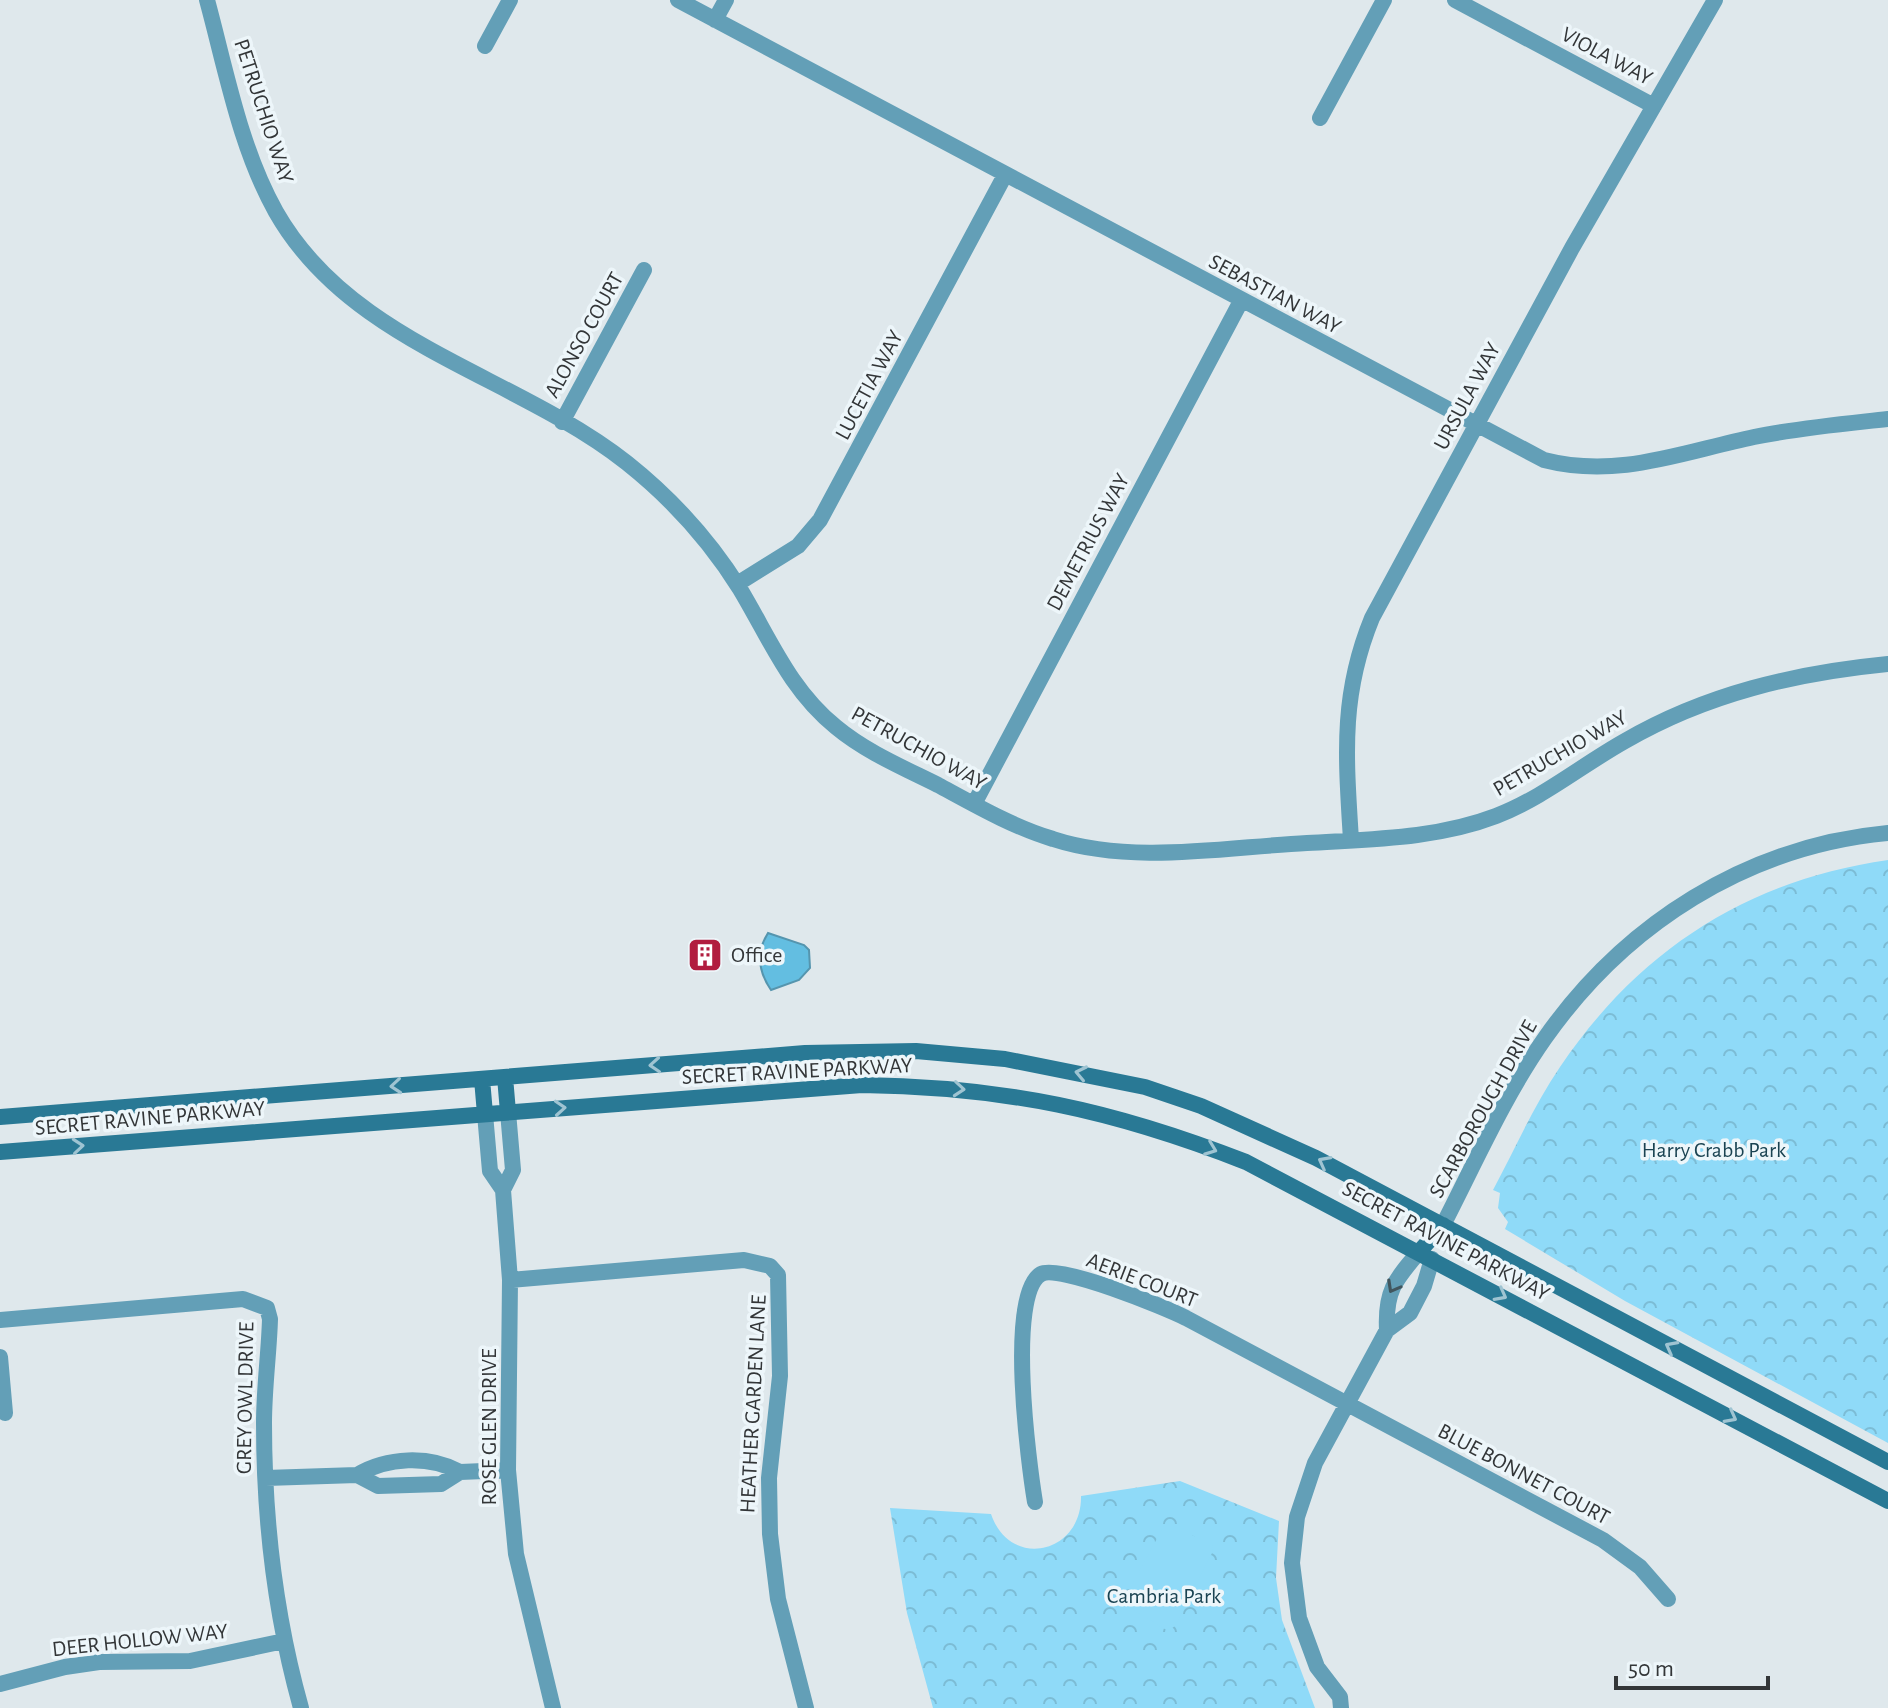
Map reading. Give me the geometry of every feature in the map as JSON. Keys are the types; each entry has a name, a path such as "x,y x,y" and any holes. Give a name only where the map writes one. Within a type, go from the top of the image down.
{"main road":[{"name":"SECRET RAVINE PARKWAY","path":"0,1117 832,1052 916,1051 1005,1059 1145,1087 1201,1106 1316,1158 1888,1462"},
{"path":"505,1077 508,1112"},
{"path":"482,1079 485,1114"},
{"name":"SECRET RAVINE PARKWAY","path":"0,1152 862,1085 929,1087 1018,1096 1138,1122 1273,1175 1888,1501"},
{"path":"1426,1255 1443,1225"}],"street":[{"name":"PETRUCHIO WAY","path":"207,0 255,168 276,212 313,263 380,320 616,454 657,489 707,543 737,584 782,666 822,715 857,742 974,804 1054,840 1107,850 1351,840 1436,833 1494,817 1550,789 1620,743 1686,710 1778,680 1888,664"},
{"path":"485,46 510,0"},
{"name":"SEBASTIAN WAY","path":"678,0 1544,460 1608,468 1652,463 1788,431 1888,419"},
{"path":"715,20 726,0"},
{"path":"1320,118 1384,0"},
{"name":"VIOLA WAY","path":"1455,0 1654,106"},
{"name":"URSULA WAY","path":"1351,840 1345,736 1353,669 1372,618 1715,0"},
{"name":"LUCETIA WAY","path":"737,584 798,546 820,520 1005,175"},
{"name":"ALONSO COURT","path":"562,422 644,270"},
{"name":"DEMETRIUS WAY","path":"974,804 1241,301"},
{"name":"SCARBOROUGH DRIVE","path":"1443,1225 1543,1040 1595,974 1622,948 1689,898 1764,862 1836,840 1888,833"},
{"name":"ROSE GLEN DRIVE","path":"503,1190 513,1170 508,1112"},
{"name":"ROSE GLEN DRIVE","path":"485,1114 490,1171 503,1190 510,1280 508,1470 516,1554 553,1708"},
{"path":"1387,1330 1386,1300 1398,1276 1426,1255"},
{"path":"1341,1708 1340,1697 1317,1667 1307,1645 1293,1591 1292,1563 1303,1492 1387,1330 1410,1313 1424,1286 1426,1255"},
{"name":"HEATHER GARDEN LANE","path":"510,1280 744,1260 770,1266 778,1275 780,1376 769,1478 770,1534 778,1599 806,1708"},
{"name":"AERIE COURT","path":"1035,1502 1021,1396 1029,1286 1041,1274 1058,1272 1164,1307 1347,1404"},
{"name":"GREY OWL DRIVE","path":"0,1320 243,1299 267,1308 270,1319 265,1378 266,1478 272,1563 284,1641 301,1708"},
{"path":"0,1357 5,1413"},
{"name":"BLUE BONNET COURT","path":"1347,1404 1603,1540 1640,1567 1668,1599"},
{"path":"266,1478 357,1475 377,1463 440,1461 460,1472"},
{"path":"413,1462 414,1484"},
{"path":"357,1475 378,1486 441,1484 460,1472 508,1470"},
{"name":"DEER HOLLOW WAY","path":"0,1684 65,1667 99,1662 190,1661 284,1641"}],"green space":[{"name":"Harry Crabb Park","path":"1888,860 1888,1443 1625,1301 1505,1229 1508,1222 1498,1208 1500,1193 1493,1190 1560,1067 1591,1025 1625,988 1662,955 1701,927 1744,903 1789,884"},
{"name":"Cambria Park","path":"1180,1481 1279,1521 1276,1578 1282,1620 1315,1708 933,1708 907,1613 890,1508 991,1514 1000,1532 1013,1543 1028,1548 1044,1548 1058,1542 1070,1531 1078,1516 1081,1496"},
{"path":"1166,1522 1212,1545 1213,1551 1175,1626 1168,1631 1122,1603"}],"shaded area":[{"path":"768,933 804,945 809,950 810,968 799,980 771,990 760,962"}],"place":[{"name":"Office","path":"705,955"}]}
